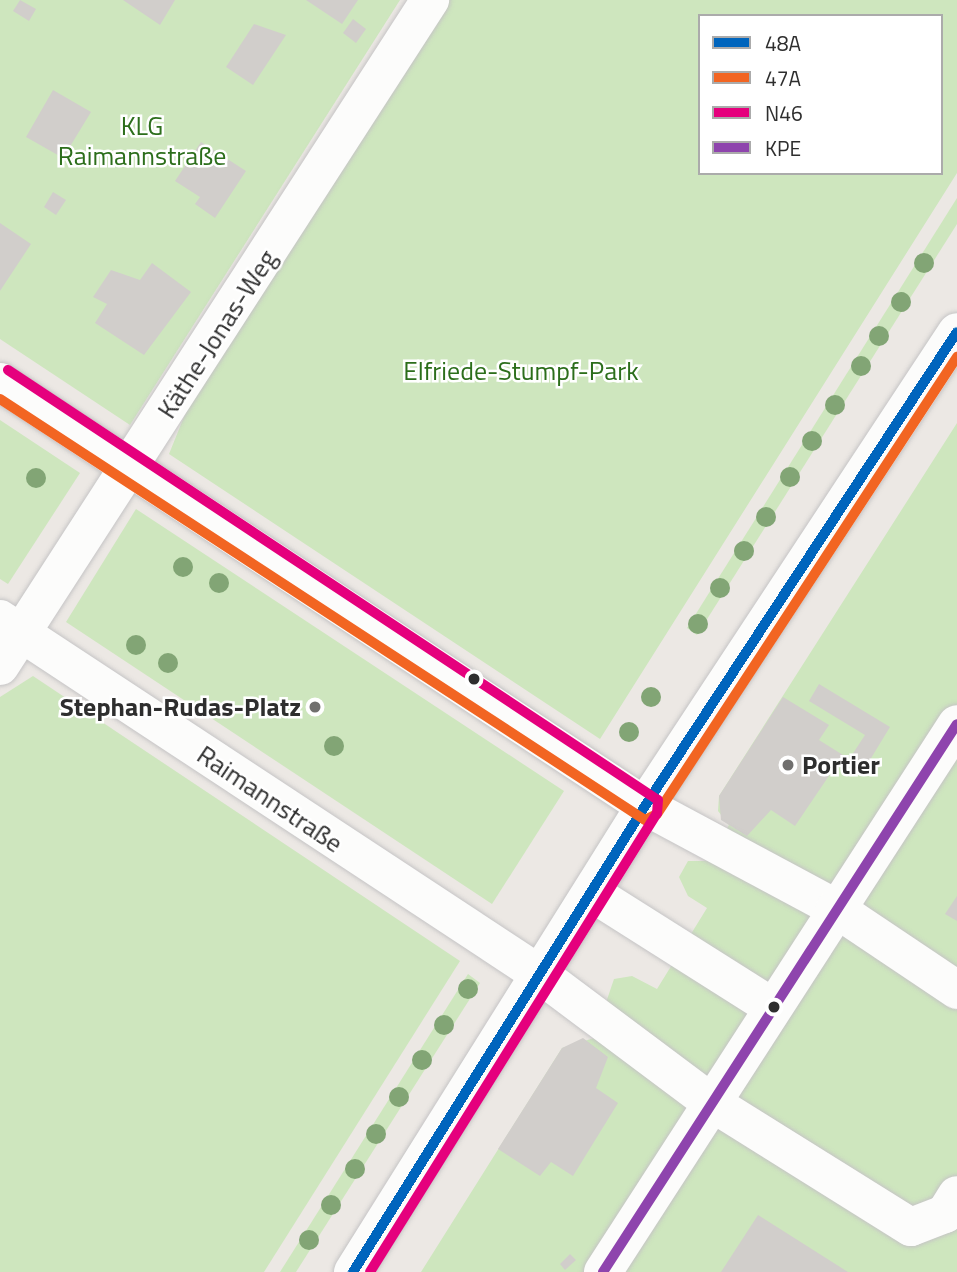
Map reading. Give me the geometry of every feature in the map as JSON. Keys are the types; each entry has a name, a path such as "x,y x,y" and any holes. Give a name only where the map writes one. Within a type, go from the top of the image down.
{"street":[{"name":"Käthe-Jonas-Weg","path":"0,666 11,626 131,467 430,0"},
{"path":"353,1272 542,976 645,806 953,347"},
{"path":"0,382 645,806 835,908 957,990"},
{"name":"Raimannstraße","path":"11,626 542,976 709,1101 911,1227 945,1214 957,1195"},
{"path":"603,1272 709,1101 957,724"},
{"path":"592,893 772,1007"}],"green space":[{"name":"KLG Raimannstraße","path":"0,0 400,0 130,425 0,339"},
{"name":"Elfriede-Stumpf-Park","path":"443,0 957,0 957,173 600,739 169,454 192,397"},
{"path":"957,198 957,224 697,635 687,628"},
{"path":"0,420 80,473 8,584 0,579"},
{"path":"957,423 957,1272 421,1272 562,1048 594,1038 614,979 632,976 657,989 707,908 688,896 679,877 688,861 707,861 729,825 718,811 719,796"},
{"name":"Stephan-Rudas-Platz","path":"136,509 564,791 492,904 66,622"},
{"path":"33,676 460,961 264,1272 0,1272 0,697"},
{"path":"468,974 480,983 296,1272 280,1272"}],"building":[{"path":"20,0 36,9 29,21 13,11"},
{"path":"123,0 175,0 160,25"},
{"path":"306,0 358,0 342,24"},
{"path":"353,19 366,29 356,43 343,33"},
{"path":"254,24 286,35 253,85 226,67"},
{"path":"53,90 91,112 63,158 26,137"},
{"path":"201,142 246,171 215,218 195,204 200,197 175,181"},
{"path":"53,192 66,200 56,215 44,207"},
{"path":"0,223 31,244 0,291"},
{"path":"152,263 191,292 144,355 95,323 107,304 93,297 111,270 140,280"},
{"path":"819,684 890,727 862,773 846,764 865,735 809,701"},
{"name":"Portier","path":"783,697 829,725 819,740 843,755 795,826 771,810 747,836 721,820 719,796"},
{"path":"957,896 957,921 945,914"},
{"path":"583,1038 608,1057 596,1088 618,1103 573,1176 551,1162 540,1176 498,1149 562,1048"},
{"path":"758,1215 848,1272 721,1272"},
{"path":"570,1254 576,1260 565,1270 560,1264"}],"transit line":[{"name":"48A","path":"353,1272 645,806 957,332"},
{"name":"47A","path":"0,399 645,820 657,814 957,357"},
{"name":"N46","path":"8,370 658,800 657,813 370,1272"},
{"name":"KPE","path":"603,1272 957,724"}],"place":[{"name":"Stephan-Rudas-Platz","path":"315,707"},
{"name":"Portier","path":"788,765"}]}
